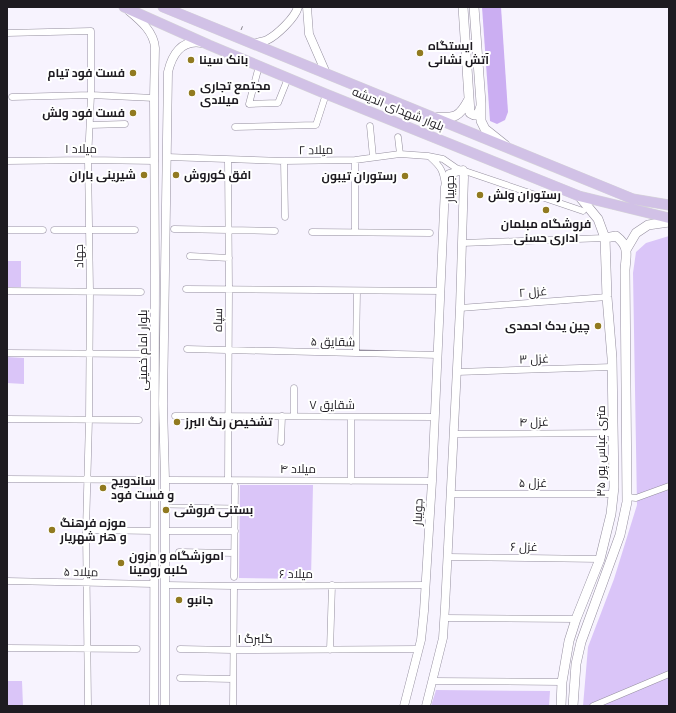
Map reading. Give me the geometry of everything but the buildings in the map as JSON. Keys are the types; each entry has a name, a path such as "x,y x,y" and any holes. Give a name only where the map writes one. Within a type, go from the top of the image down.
{"main road":[{"name":"بلوار شهدای اندیشه","path":"124,7 209,45 326,94 579,196 669,218"},
{"name":"بلوار شهدای اندیشه","path":"163,7 633,199 669,205"},
{"path":"463,7 470,113 478,115 482,103"},
{"path":"474,7 482,103 482,122 485,130 510,148"},
{"path":"430,116 450,118 457,115 463,111 470,98"},
{"name":"۳۵ متری عباس پور","path":"561,706 562,682 569,641 576,619 600,559 611,514 614,494 612,367 605,238 598,219 579,196"},
{"path":"626,250 636,233 648,225 669,222"},
{"path":"605,238 616,236 623,242 626,250"},
{"name":"۳۵ متری عباس پور","path":"573,706 576,664 581,642 620,535 627,497 626,250"}],"street":[{"name":"بلوار امام خمینی","path":"124,7 147,28 155,42 154,706"},
{"path":"173,7 185,17"},
{"path":"307,7 309,34 326,73"},
{"path":"254,44 268,40 277,33 293,16 297,9"},
{"name":"جهاد","path":"7,33 91,31 91,95 90,125 88,130 90,353 86,530 88,706"},
{"name":"بلوار امام خمینی","path":"165,706 165,480 163,404 168,72 173,56 181,47 191,43 209,45"},
{"path":"154,73 157,66 161,63 165,65 168,72"},
{"path":"259,66 249,104 278,102 288,78"},
{"path":"235,127 316,125 326,94"},
{"path":"12,97 91,95 154,98"},
{"path":"90,125 125,124"},
{"path":"370,126 373,157"},
{"path":"398,137 400,154"},
{"name":"میلاد ۲","path":"167,157 284,161 355,160 400,154 428,156 443,159 456,168 583,211"},
{"path":"428,156 441,169 445,187"},
{"name":"سپاه","path":"228,160 228,258 230,289 228,350 228,480"},
{"path":"355,160 355,232"},
{"name":"میلاد ۱","path":"7,161 155,161"},
{"path":"284,161 285,217"},
{"name":"جویبار","path":"404,706 421,640 424,611 432,481 445,187 450,174 462,170 464,178 460,308 443,638 426,706"},
{"path":"174,229 275,231"},
{"path":"7,230 43,230"},
{"path":"54,230 134,230"},
{"path":"312,232 430,233"},
{"path":"462,243 605,238"},
{"path":"190,256 228,258"},
{"path":"186,289 441,292"},
{"path":"7,291 141,292"},
{"path":"356,353 357,291"},
{"name":"غزل ۲","path":"460,308 608,297"},
{"name":"شقایق ۵","path":"187,349 438,355"},
{"path":"7,353 144,354"},
{"name":"غزل ۳","path":"457,372 612,367"},
{"path":"294,388 294,416"},
{"name":"شقایق ۷","path":"175,416 435,417"},
{"path":"281,442 282,416"},
{"path":"351,416 351,481"},
{"path":"7,419 139,420"},
{"name":"غزل ۴","path":"454,434 614,432"},
{"path":"7,479 165,480"},
{"name":"میلاد ۴","path":"165,480 432,481"},
{"path":"234,577 235,486"},
{"path":"627,497 636,498 669,486"},
{"name":"غزل ۵","path":"451,494 614,494"},
{"path":"86,530 154,531"},
{"path":"165,531 235,531"},
{"path":"179,552 234,553"},
{"name":"غزل ۶","path":"448,557 600,559"},
{"name":"میلاد ۵","path":"7,581 154,584"},
{"path":"154,584 165,585"},
{"name":"میلاد ۶","path":"165,585 426,585"},
{"path":"330,650 332,585"},
{"path":"233,706 234,586"},
{"path":"444,618 576,619"},
{"path":"7,648 137,649"},
{"name":"گلبرگ ۱","path":"180,649 418,650"},
{"path":"593,706 669,674"},
{"path":"180,678 233,679"},
{"path":"432,682 562,682"}],"lane":[{"path":"165,506 235,507"}],"shaded area":[{"path":"482,7 501,7 508,112 505,120 497,124 490,121"},
{"path":"669,236 669,706 583,706 588,647 614,579 637,505 633,273 636,252 646,243"},
{"path":"7,261 21,261 21,287 7,287"},
{"path":"7,357 24,358 24,384 7,383"},
{"path":"240,485 313,485 311,579 239,578"},
{"path":"7,681 22,681 23,706 7,706"},
{"path":"436,690 550,691 549,706 431,706"}],"place":[{"name":"ایستگاه آتش نشانی","path":"420,53"},
{"name":"بانک سینا","path":"191,60"},
{"name":"فست فود تیام","path":"133,73"},
{"name":"مجتمع تجاری میلادی","path":"192,93"},
{"name":"فست فود ولش","path":"133,113"},
{"name":"شیرینی باران","path":"144,175"},
{"name":"افق کوروش","path":"176,175"},
{"name":"رستوران تیبون","path":"405,176"},
{"name":"رستوران ولش","path":"480,195"},
{"name":"فروشگاه مبلمان اداری حسنی","path":"546,210"},
{"name":"چین یدک احمدی","path":"598,326"},
{"name":"تشخیص رنگ البرز","path":"177,422"},
{"name":"ساندویچ و فست فود","path":"103,488"},
{"name":"بستنی فروشی","path":"166,510"},
{"name":"موزه فرهنگ و هنر شهریار","path":"52,530"},
{"name":"اموزشگاه و مزون کلبه رومینا","path":"121,563"},
{"name":"جانبو","path":"179,600"}]}
